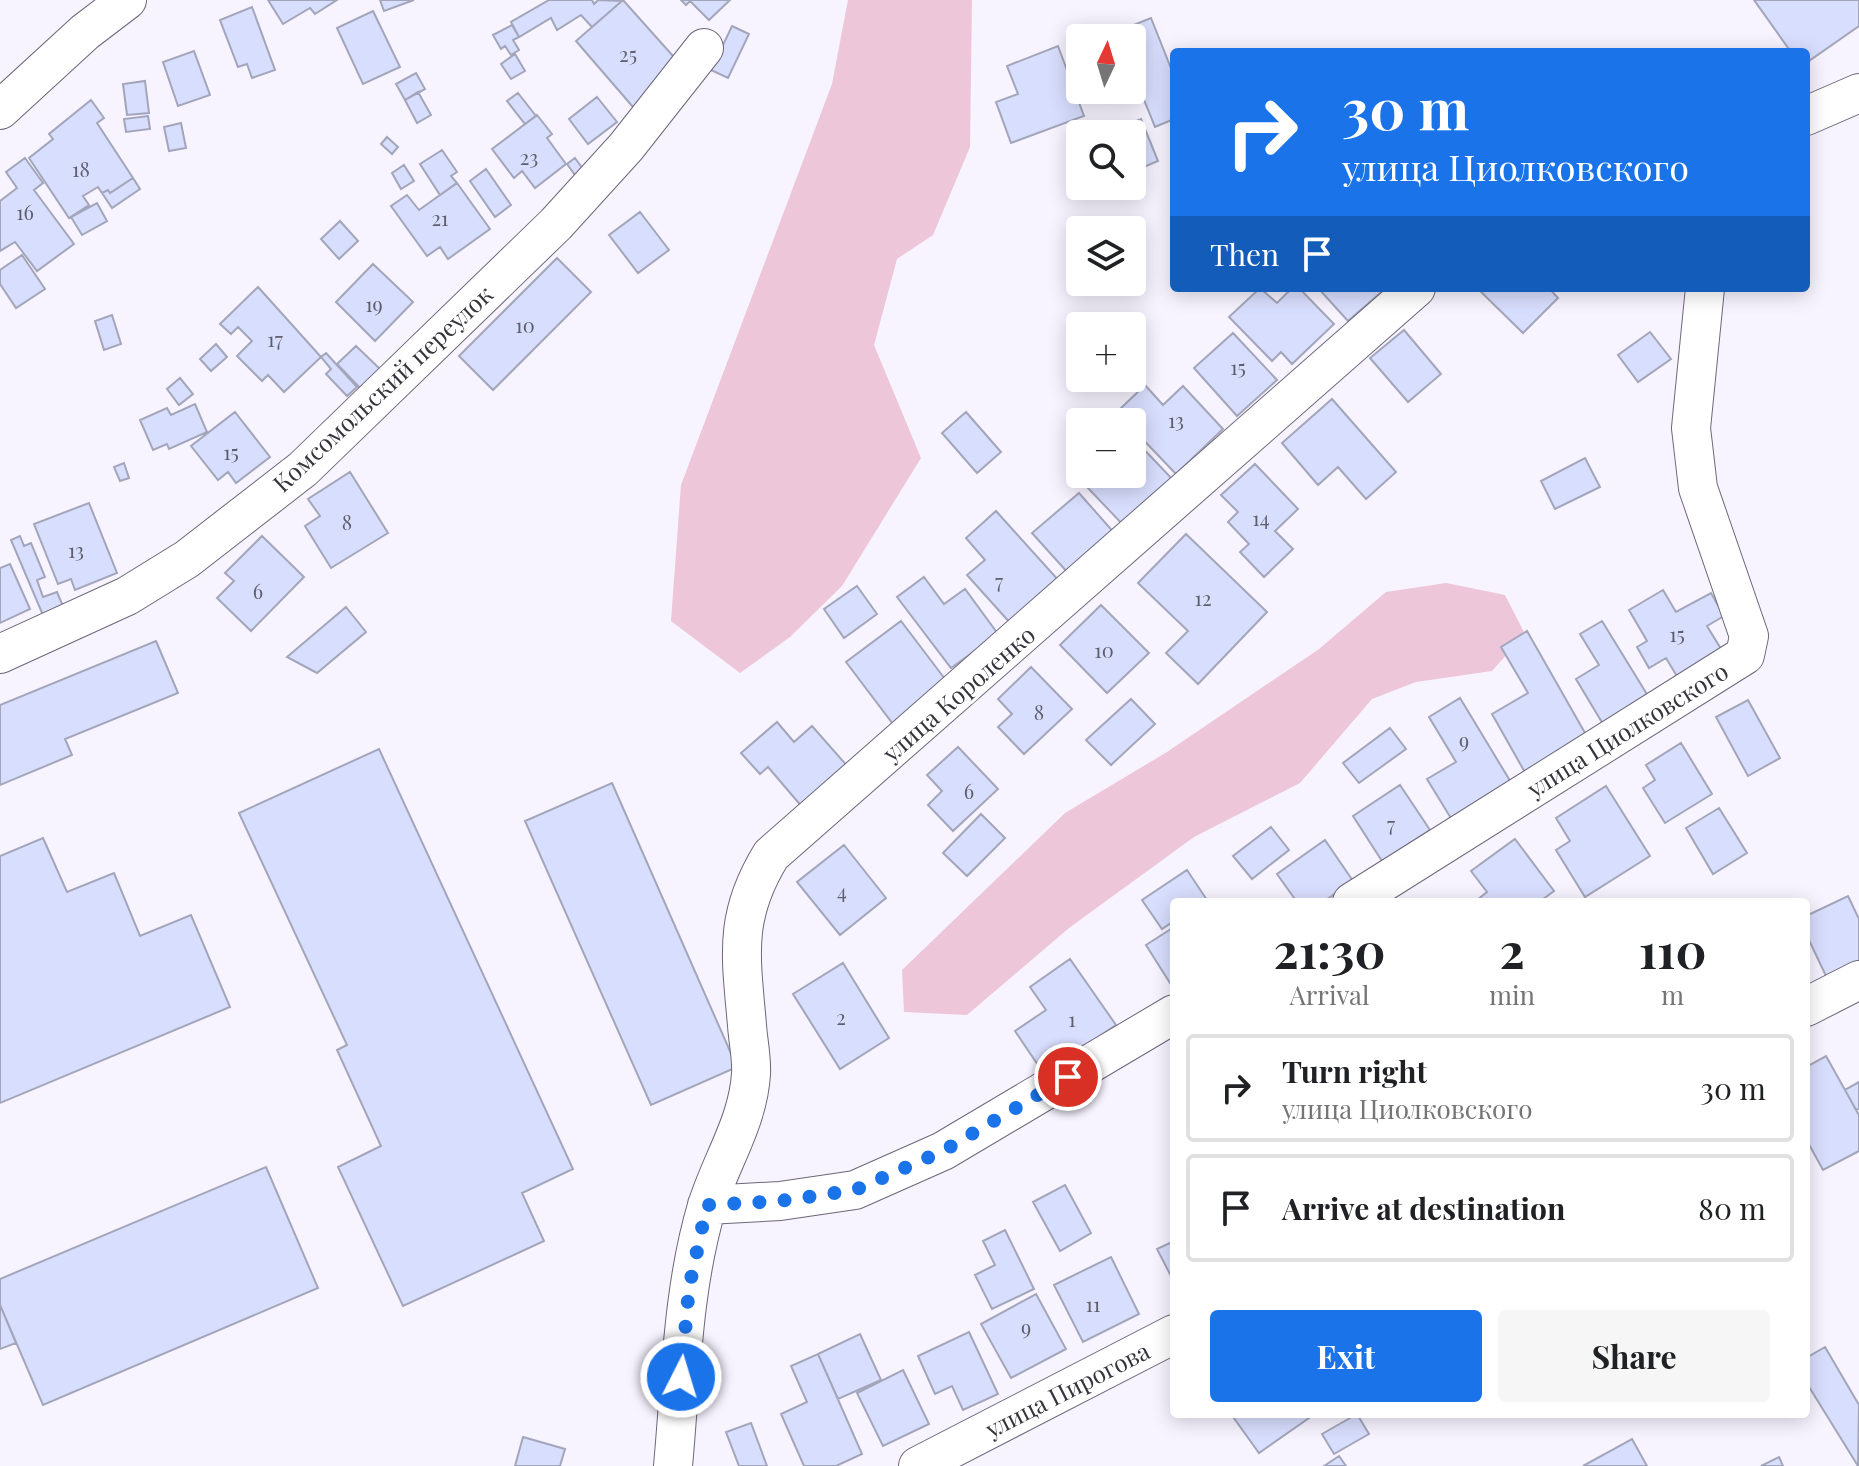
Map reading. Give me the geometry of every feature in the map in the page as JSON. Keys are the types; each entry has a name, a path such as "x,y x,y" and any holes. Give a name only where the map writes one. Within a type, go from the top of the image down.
{"street":[{"path":"0,110 83,16 127,0"},
{"name":"Комсомольский переулок","path":"0,654 127,596 187,559 303,469 556,224 626,147 704,48"},
{"path":"1810,114 1859,93"},
{"name":"улица Короленко","path":"673,1466 689,1288 707,1205 743,1121 751,1073 741,956 743,914 754,882 771,855 1411,292"},
{"name":"улица Циолковского","path":"1358,898 1745,655 1749,636 1698,488 1691,428 1705,292"},
{"path":"1810,1005 1859,980"},
{"path":"707,1205 780,1201 855,1190 943,1151 1170,1016"},
{"name":"улица Пирогова","path":"918,1466 1170,1336"}],"shaded area":[{"path":"848,0 972,0 970,147 933,235 897,259 874,345 921,458 842,586 790,637 740,673 671,621 681,485 832,84"},
{"path":"1446,583 1505,595 1525,634 1492,671 1416,682 1372,699 1300,783 1194,837 1069,928 967,1015 904,1012 902,970 1065,813 1167,752 1319,649 1386,592"}],"building":[{"path":"268,0 337,0 315,14 310,8 283,24"},
{"path":"380,0 414,0 384,11"},
{"path":"549,0 592,0 594,4 598,0 622,1 592,27 581,15 557,30 551,18 519,37 511,22"},
{"path":"623,0 681,65 633,107 576,41"},
{"path":"681,0 730,0 709,20 690,1 686,5"},
{"path":"1754,0 1859,0 1859,26 1810,60 1810,48 1788,48"},
{"path":"252,7 275,70 252,78 247,64 238,67 220,20"},
{"path":"373,11 400,67 363,84 337,28"},
{"path":"1151,18 1170,66 1170,121 1155,127 1146,104 1146,24 1136,24"},
{"path":"512,25 519,37 513,40 519,50 511,55 505,46 501,49 493,35"},
{"path":"732,26 749,34 728,78 711,70"},
{"path":"1058,46 1066,68 1066,104 1080,104 1084,116 1066,120 1066,123 1011,143 996,102 1018,94 1007,66"},
{"path":"194,51 210,95 178,106 163,62"},
{"path":"515,54 525,71 511,79 501,64"},
{"path":"416,73 425,89 405,100 396,84"},
{"path":"145,81 149,113 127,115 123,84"},
{"path":"418,92 431,115 417,123 405,100"},
{"path":"518,93 536,116 525,124 507,101"},
{"path":"597,97 617,122 588,144 569,119"},
{"path":"91,100 104,118 97,123 133,178 110,193 108,190 102,193 98,187 83,196 89,205 69,218 29,158 53,139 49,134"},
{"path":"537,115 552,134 547,138 566,164 535,188 522,171 514,178 492,149"},
{"path":"148,116 150,129 126,132 124,119"},
{"path":"181,123 186,148 169,151 164,127"},
{"path":"1146,131 1158,161 1146,166"},
{"path":"387,137 398,147 392,154 381,144"},
{"path":"442,150 457,172 451,176 457,183 440,195 420,164"},
{"path":"25,158 43,183 34,190 74,244 37,271 15,242 0,251 0,201 17,188 6,172"},
{"path":"575,158 596,187 588,193 567,164"},
{"path":"404,165 414,181 401,189 392,173"},
{"path":"486,169 511,205 495,217 470,181"},
{"path":"133,178 140,189 112,208 102,193 108,190 110,193"},
{"path":"457,183 490,229 448,259 440,247 427,256 391,206 407,195 419,210"},
{"path":"97,203 107,221 82,235 71,217"},
{"path":"640,212 669,250 638,273 609,235"},
{"path":"340,221 358,241 339,259 321,239"},
{"path":"22,255 45,289 16,308 0,284 0,270"},
{"path":"557,258 591,292 493,390 459,356"},
{"path":"373,264 413,302 375,341 336,302"},
{"path":"258,287 321,357 284,392 268,375 262,381 237,356 252,341 238,327 231,334 220,324"},
{"path":"1256,292 1265,292 1277,303 1288,292 1303,292 1334,324 1292,364 1281,352 1272,361 1229,317"},
{"path":"1322,292 1381,292 1348,321"},
{"path":"1481,292 1553,292 1558,298 1523,333"},
{"path":"112,315 121,344 104,350 95,321"},
{"path":"1404,330 1441,374 1408,402 1370,358"},
{"path":"1650,332 1671,359 1638,382 1618,355"},
{"path":"1233,333 1277,380 1237,416 1194,368"},
{"path":"216,344 227,357 211,371 200,359"},
{"path":"356,346 380,369 361,389 337,364"},
{"path":"326,353 357,387 347,396 326,374 331,369 321,357"},
{"path":"180,378 193,394 179,405 167,389"},
{"path":"1146,386 1163,405 1183,386 1223,429 1176,474 1146,443 1146,408 1121,408 1138,392 1146,392"},
{"path":"1332,399 1396,472 1366,499 1338,467 1318,485 1282,443"},
{"path":"195,404 207,432 169,449 167,444 153,450 140,420 167,408 171,415"},
{"path":"235,412 270,457 236,483 228,472 218,480 191,446"},
{"path":"966,412 1001,452 977,473 942,433"},
{"path":"1146,452 1175,482 1127,529 1088,488 1146,488"},
{"path":"1585,458 1600,487 1555,509 1541,481"},
{"path":"124,463 129,478 120,481 114,467"},
{"path":"1255,464 1298,509 1275,531 1293,549 1264,577 1240,552 1249,544 1228,522 1238,512 1221,495"},
{"path":"350,472 388,533 331,568 305,526 320,516 308,499"},
{"path":"1079,493 1116,535 1069,574 1032,533"},
{"path":"89,503 117,573 75,590 71,579 58,584 34,524"},
{"path":"996,511 1060,582 1012,625 967,575 985,560 966,538"},
{"path":"1186,534 1267,612 1198,684 1166,653 1188,631 1138,583"},
{"path":"20,536 24,546 31,543 45,577 37,580 43,597 57,592 68,618 48,627 11,540"},
{"path":"262,536 304,577 251,631 217,598 234,581 225,573"},
{"path":"10,564 30,609 0,623 0,568"},
{"path":"924,577 944,604 965,589 998,634 951,668 897,597"},
{"path":"857,586 877,614 844,638 824,609"},
{"path":"1663,590 1676,612 1711,593 1724,616 1707,626 1726,657 1681,683 1666,658 1649,668 1637,647 1647,641 1629,610"},
{"path":"1101,605 1149,653 1107,693 1060,645"},
{"path":"346,607 366,632 317,673 287,657"},
{"path":"901,621 948,683 893,724 846,662"},
{"path":"1602,621 1648,696 1603,724 1576,679 1599,665 1580,634"},
{"path":"1527,631 1589,740 1527,776 1492,714 1528,693 1501,647"},
{"path":"156,641 178,693 65,739 72,755 0,785 0,705"},
{"path":"1031,667 1072,709 1024,754 998,727 1012,714 998,699"},
{"path":"1460,698 1512,784 1452,820 1427,779 1456,762 1429,717"},
{"path":"1131,699 1155,724 1111,765 1086,740"},
{"path":"1748,700 1780,758 1748,776 1716,717"},
{"path":"777,722 794,742 812,726 849,768 803,808 768,767 760,774 741,753"},
{"path":"1390,728 1406,749 1359,783 1343,763"},
{"path":"1681,743 1712,794 1665,823 1643,788 1655,780 1646,765"},
{"path":"958,747 998,789 953,831 928,805 942,791 927,775"},
{"path":"379,749 573,1169 522,1193 544,1241 403,1306 338,1167 381,1146 337,1050 347,1045 239,813"},
{"path":"612,783 737,1067 651,1105 525,821"},
{"path":"1400,785 1430,830 1382,861 1353,816"},
{"path":"1606,786 1650,856 1585,897 1556,850 1570,841 1556,818"},
{"path":"1719,808 1747,853 1713,874 1686,828"},
{"path":"981,814 1005,838 967,876 943,853"},
{"path":"1271,827 1289,850 1252,879 1233,856"},
{"path":"43,838 67,892 114,873 140,936 191,915 230,1007 0,1103 0,856"},
{"path":"1515,839 1554,891 1544,898 1480,898 1487,892 1471,871"},
{"path":"1325,840 1353,881 1329,898 1294,898 1277,874"},
{"path":"844,845 886,898 840,935 797,882"},
{"path":"1187,870 1206,898 1170,898 1170,924 1162,929 1142,900"},
{"path":"1848,896 1859,919 1859,961 1826,976 1810,942 1810,914"},
{"path":"1170,930 1170,983 1146,945"},
{"path":"1070,959 1116,1025 1044,1074 1015,1031 1046,1010 1030,987"},
{"path":"843,963 889,1038 840,1069 793,994"},
{"path":"1826,1056 1859,1115 1859,1151 1823,1170 1810,1146 1810,1065"},
{"path":"1859,1082 1859,1109 1856,1110 1845,1090"},
{"path":"266,1167 318,1288 43,1405 0,1305 0,1279"},
{"path":"1065,1185 1091,1233 1060,1251 1033,1202"},
{"path":"1005,1230 1034,1289 992,1309 975,1275 995,1265 983,1241"},
{"path":"1170,1243 1170,1274 1157,1249"},
{"path":"1111,1257 1139,1314 1083,1342 1054,1285"},
{"path":"1036,1294 1066,1349 1011,1378 981,1324"},
{"path":"0,1305 16,1343 0,1349"},
{"path":"969,1332 998,1394 963,1410 952,1386 935,1394 918,1356"},
{"path":"860,1334 881,1380 838,1399 818,1354"},
{"path":"1825,1347 1859,1405 1858,1466 1810,1388 1810,1356"},
{"path":"818,1354 862,1454 836,1466 804,1466 781,1414 807,1402 791,1366"},
{"path":"903,1370 929,1424 883,1446 857,1393"},
{"path":"1234,1418 1309,1418 1259,1453"},
{"path":"1350,1418 1359,1418 1369,1434 1334,1454 1322,1434"},
{"path":"751,1423 767,1466 739,1466 726,1432"},
{"path":"523,1437 565,1449 560,1466 515,1466"},
{"path":"1632,1439 1647,1466 1583,1466"},
{"path":"1339,1456 1346,1466 1324,1466"},
{"path":"1779,1457 1783,1466 1761,1466"}],"route":[{"path":"681,1377 689,1288 707,1205 780,1201 855,1190 943,1151 1068,1077"}]}
